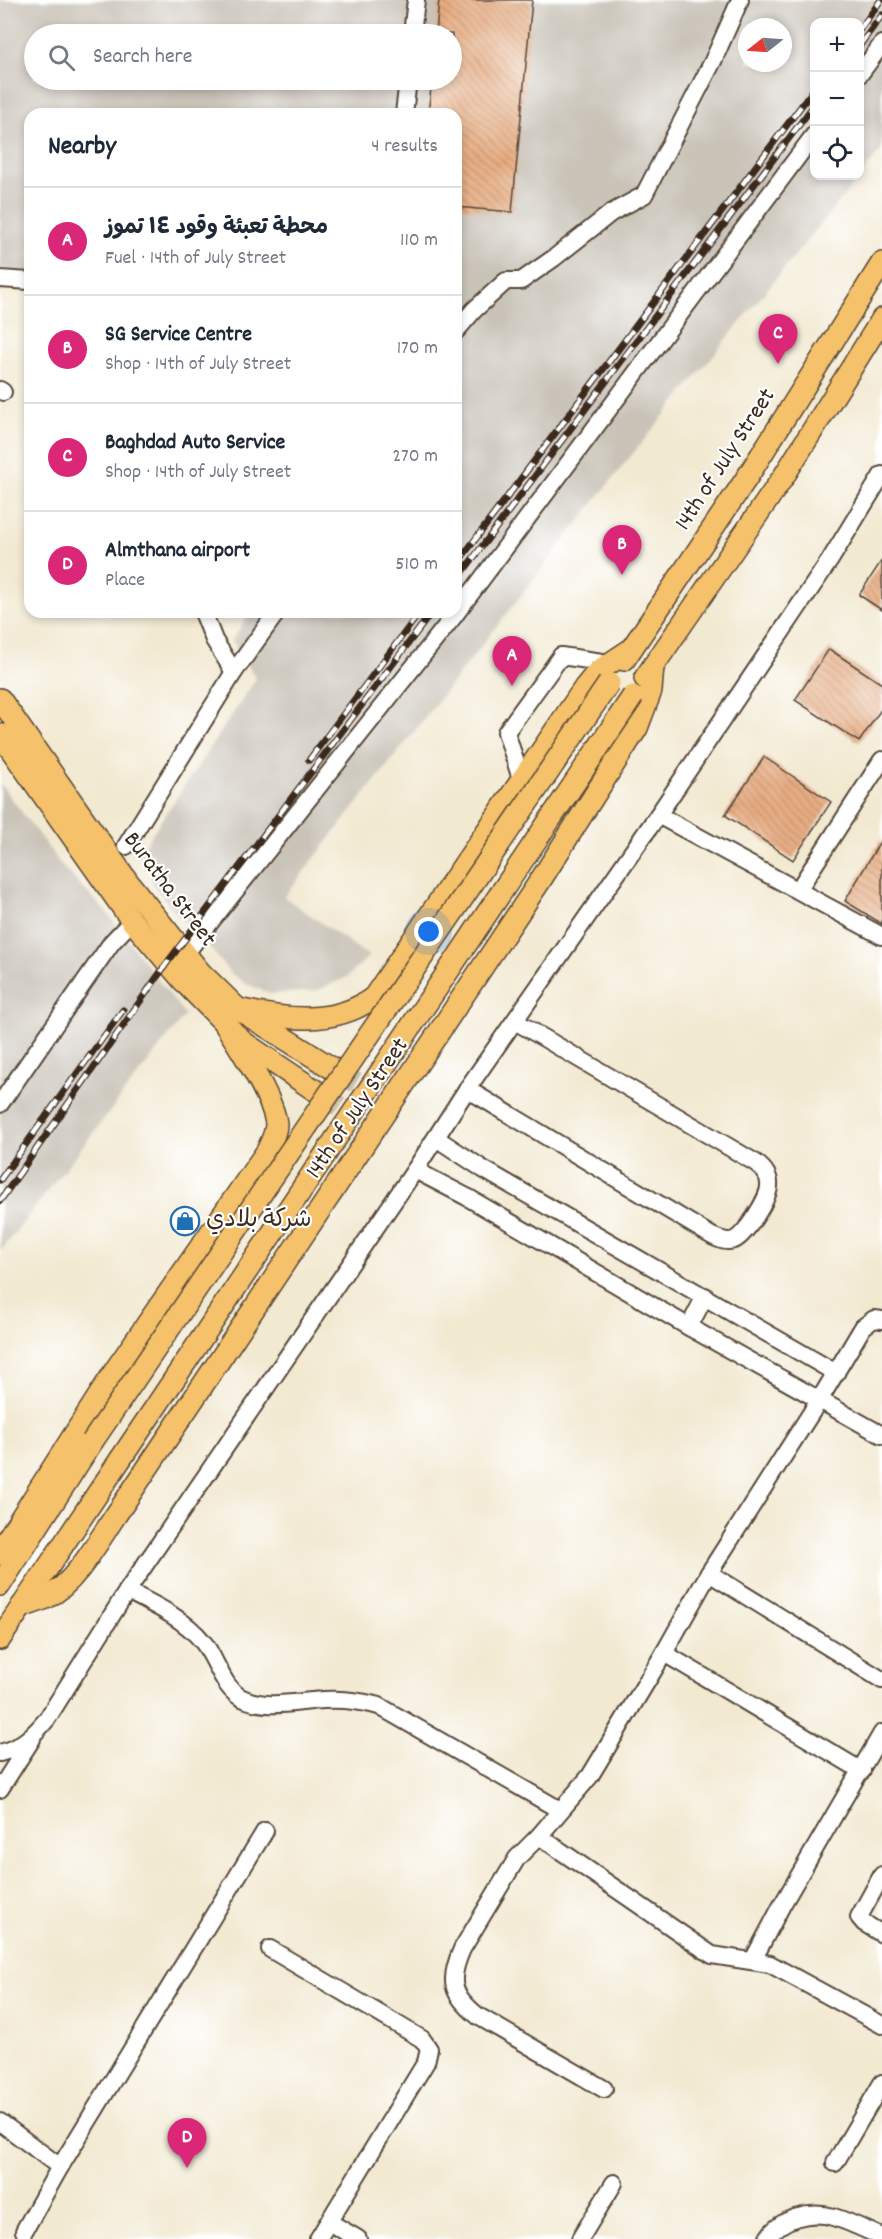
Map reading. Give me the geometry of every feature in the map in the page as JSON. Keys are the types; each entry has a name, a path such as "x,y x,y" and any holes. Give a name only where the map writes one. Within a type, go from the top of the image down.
{"main road":[{"name":"14th of July Street","path":"609,673 630,650 746,479 882,263"},
{"name":"14th of July Street","path":"21,1607 653,666 784,476 882,319"},
{"name":"14th of July Street","path":"21,1607 48,1597 74,1576 374,1131 540,881 637,728 651,691 653,666"},
{"path":"0,1585 92,1442 609,673 598,671 585,687 374,998 354,1009 328,1016 296,1019 238,1009"},
{"name":"Buratha Street","path":"0,699 128,882 185,954 238,1009 338,1072"},
{"name":"Buratha Street","path":"0,734 132,921 186,984 243,1042 322,1095"},
{"path":"0,1554 118,1366 267,1151 274,1137 276,1122 268,1102 226,1026"},
{"path":"373,1093 391,1105"},
{"path":"356,1119 374,1131"},
{"path":"0,1639 21,1607"}],"street":[{"path":"413,24 416,0"},
{"path":"462,324 506,281 521,281 611,213 644,195 713,61 740,0"},
{"path":"861,72 882,44"},
{"path":"405,108 407,90"},
{"path":"462,605 810,140"},
{"path":"0,279 24,281"},
{"path":"0,1789 127,1591 415,1170 467,1089 658,816 830,560 882,475"},
{"path":"204,618 213,640 234,672"},
{"path":"126,846 234,672 273,618"},
{"path":"185,954 452,618"},
{"path":"522,782 506,732 561,656 609,673"},
{"path":"798,890 882,760"},
{"path":"658,816 882,936"},
{"path":"0,1104 112,942 132,921"},
{"path":"467,1089 712,1236 724,1241 734,1240 742,1235 767,1196 770,1184 766,1171 515,1021"},
{"path":"436,1138 483,1169 836,1373"},
{"path":"415,1170 467,1197 689,1327 882,1435"},
{"path":"689,1327 705,1296"},
{"path":"604,2089 478,2016 464,2005 452,1984 456,1963 462,1949 517,1858 540,1836 590,1776 709,1573 820,1400 863,1326 874,1319 882,1320"},
{"path":"709,1573 882,1680"},
{"path":"127,1591 183,1623 202,1641 227,1683 241,1698 260,1703 287,1704 342,1700 364,1701 379,1706 560,1810"},
{"path":"664,1653 862,1771"},
{"path":"753,1960 782,1905 862,1771 882,1733"},
{"path":"0,1752 21,1744 35,1734"},
{"path":"24,2231 60,2167 265,1831"},
{"path":"540,1836 712,1955 753,1960 784,1970 882,2025"},
{"path":"882,1875 859,1917 864,1923 882,1934"},
{"path":"270,1948 422,2039 429,2049 426,2062 318,2239"},
{"path":"835,2163 882,2083"},
{"path":"0,2122 60,2167"},
{"path":"580,2239 614,2183"},
{"path":"767,2239 772,2231 784,2221 806,2215 832,2216 882,2237"},
{"path":"330,2222 358,2239"}],"shaded area":[{"path":"0,0 882,0 882,149 864,171 864,18 810,18 810,180 857,180 621,468 284,897 369,956 347,977 316,991 271,994 246,984 229,972 210,948 168,904 154,885 140,852 256,679 232,640 247,618 462,618 462,108 24,108 24,271 0,269"},
{"path":"0,783 62,866 107,913 185,1015 0,1252"}],"building":[{"path":"439,0 532,0 512,212 462,208 462,108 429,108 431,90 462,90 462,24 437,24"},
{"path":"882,560 882,610 859,595"},
{"path":"829,649 882,684 882,708 859,742 795,700"},
{"path":"764,757 831,802 793,860 725,815"},
{"path":"882,838 882,924 845,901"}],"tunnel":[{"path":"338,1072 373,1093"},
{"path":"322,1095 356,1119"}],"railway":[{"path":"864,23 881,0"},
{"path":"864,40 882,15"},
{"path":"462,557 810,94"},
{"path":"462,573 810,110"},
{"path":"309,760 416,618"},
{"path":"0,1201 167,963 427,618"},
{"path":"0,1180 123,1010"}],"place":[{"name":"Baghdad Auto Service","path":"778,364"},
{"name":"SG Service Centre","path":"622,575"},
{"name":"محطة تعبئة وقود ١٤ تموز","path":"512,686"},
{"name":"شركة بلادي","path":"185,1221"},
{"name":"Almthana airport","path":"187,2168"}]}
